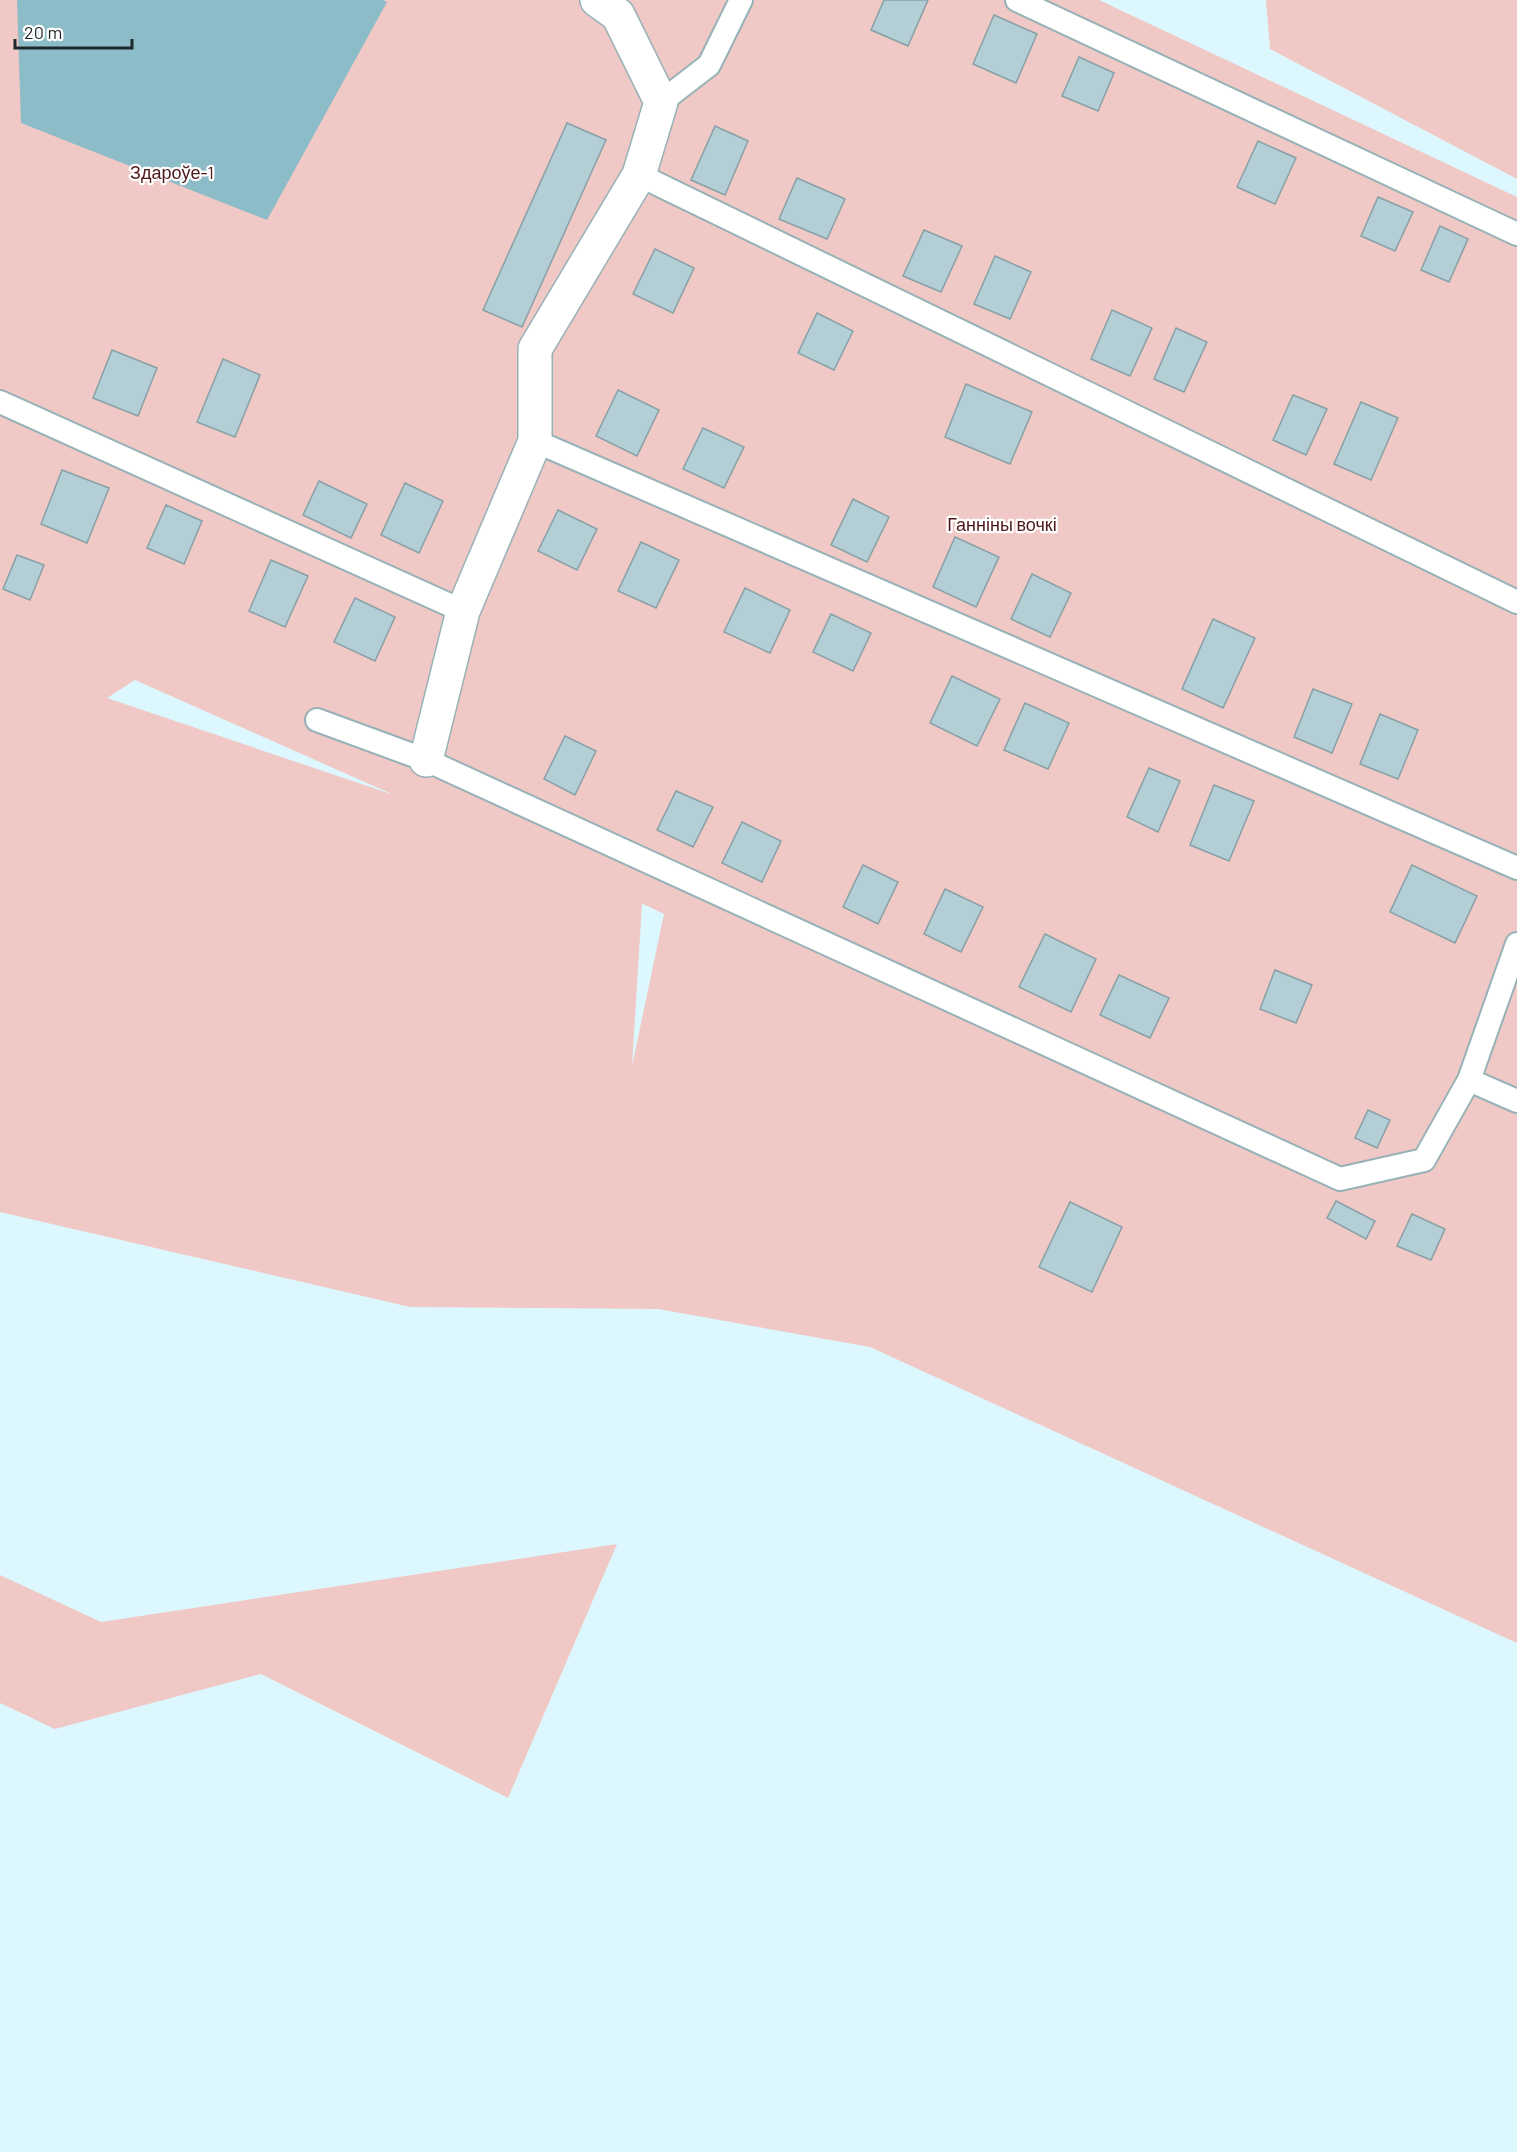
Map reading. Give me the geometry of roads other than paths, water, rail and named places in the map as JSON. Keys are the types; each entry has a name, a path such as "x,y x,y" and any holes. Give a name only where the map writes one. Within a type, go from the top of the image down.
{"street":[{"path":"426,760 463,611 535,441 535,350 639,175 661,102 618,15 597,0"}],"lane":[{"path":"661,102 708,65 741,0"},
{"path":"1017,0 1517,234"},
{"path":"639,175 1517,602"},
{"path":"0,402 463,611"},
{"path":"535,441 1517,868"},
{"path":"317,720 426,760 1340,1179 1424,1160 1468,1080 1517,944"},
{"path":"1468,1080 1517,1101"}],"water":[{"path":"17,0 383,0 387,2 267,220 21,123"}],"park label":[{"name":"Здароўе-1","path":"172,172"},
{"name":"Ганніны вочкі","path":"1002,524"}]}
